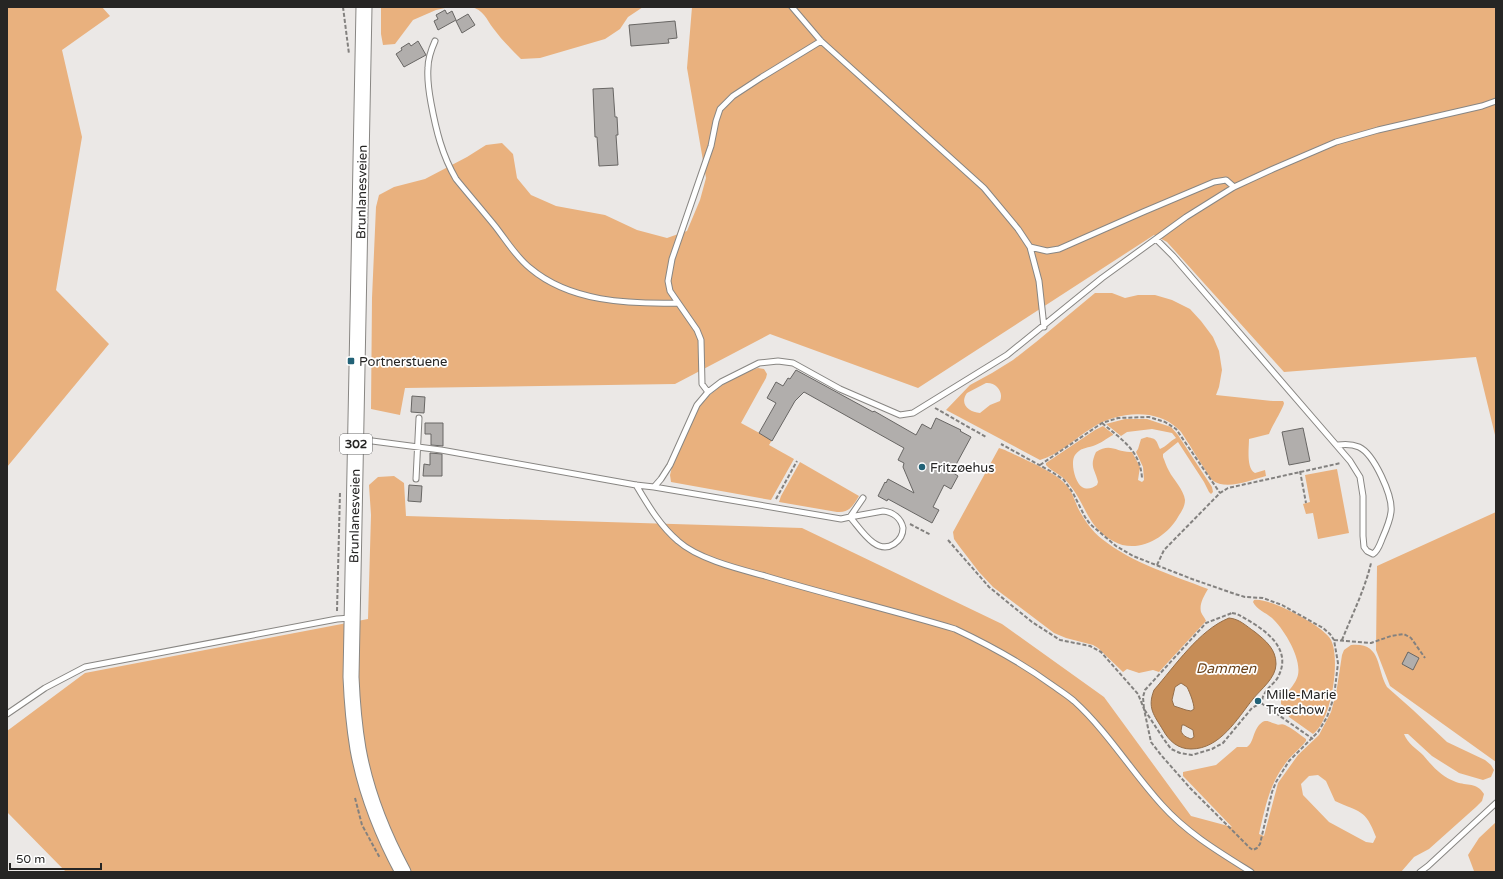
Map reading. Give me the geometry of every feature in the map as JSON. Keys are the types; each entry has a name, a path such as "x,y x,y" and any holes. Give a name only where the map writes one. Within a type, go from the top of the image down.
{"main road":[{"name":"Brunlanesveien","path":"364,7 351,677 353,715 362,771 374,811 402,872"}],"lane":[{"path":"792,7 821,41 984,188 1018,229 1030,247 1039,281 1044,327"},
{"path":"708,392 702,384 701,340 697,330 670,291 668,281 672,259 711,146 716,120 720,109 733,96 821,41"},
{"path":"435,42 430,52 428,69 429,90 434,120 445,160 456,179 521,260 545,279 578,293 599,299 624,302 678,303"},
{"path":"654,487 670,465 697,405 708,392 721,382 759,363 778,361 793,363 840,389 900,415 913,414 1007,355 1044,327 1102,278 1186,217 1234,187 1336,142 1378,130 1482,106 1496,100"},
{"path":"1030,247 1047,251 1059,249 1214,182 1226,180 1234,187"},
{"path":"1156,239 1173,256 1338,445 1350,461 1360,477 1362,490 1364,547 1367,552 1373,554 1379,546 1388,526 1391,512 1388,495 1372,460 1366,452 1360,447 1352,444 1338,445"},
{"path":"416,478 419,418"},
{"path":"356,439 441,450 636,485 841,519 850,516 887,512 897,516 901,522 903,531 898,540 892,545 881,546 870,540 850,516"},
{"path":"636,485 651,511 664,527 679,542 705,557 795,585 955,629 977,639 1032,671 1072,700 1089,716 1108,737 1162,806 1186,829 1214,849 1251,872"},
{"path":"850,516 863,498"},
{"path":"7,714 45,688 85,667 329,620 352,618"},
{"path":"1420,872 1496,803"}],"path":[{"path":"929,405 986,437"},
{"path":"1040,465 1102,423 1118,418 1141,417 1157,419 1176,429 1220,493"},
{"path":"1102,423 1133,451 1141,467 1142,478"},
{"path":"948,540 989,587 1032,622 1060,640 1090,646 1101,652 1138,694 1144,709 1172,749 1180,753 1192,755 1208,751 1223,742 1252,708 1261,703 1264,694 1278,677 1281,669 1282,659 1280,650 1273,638 1263,629 1237,614 1232,613 1206,623 1145,690 1143,697 1144,709 1151,742 1190,788 1250,848 1253,850 1257,848 1260,844 1272,792 1276,782 1289,761 1313,739 1318,732 1334,697 1338,663 1334,640 1323,628 1282,605 1263,598 1245,597 1235,594 1157,566 1133,556 1116,546 1100,533 1085,517 1074,493 1068,484 1060,477 1040,465 1001,444"},
{"path":"773,508 777,497 797,461"},
{"path":"1157,566 1164,550 1220,493 1228,488 1350,461"},
{"path":"1300,471 1306,503"},
{"path":"901,522 914,525 931,535"},
{"path":"1342,640 1364,585 1373,554"},
{"path":"1334,640 1371,642 1404,634 1411,638 1425,658"},
{"path":"1261,703 1313,739"}],"shaded area":[{"path":"7,7 102,7 110,16 62,50 82,137 56,290 109,344 7,467"},
{"path":"381,7 449,7 436,10 413,20 395,44 383,45 381,34"},
{"path":"471,7 643,7 628,17 620,29 605,39 540,58 521,59 499,36 482,12"},
{"path":"692,7 1496,7 1496,439 1476,357 1284,372 1167,242 1154,235 918,388 770,334 675,384 405,388 400,415 371,409 372,298 376,207 379,195 394,187 425,179 467,157 486,145 502,143 513,154 517,178 531,195 556,206 605,215 637,230 667,238 687,231 700,200 706,178 687,68"},
{"path":"1095,293 1112,293 1125,298 1138,295 1155,295 1172,300 1190,309 1213,337 1219,351 1222,370 1216,395 1283,401 1284,403 1269,434 1249,439 1250,467 1255,473 1265,470 1266,476 1231,485 1224,485 1212,480 1183,434 1169,422 1159,417 1135,414 1112,418 1086,432 1054,454 1040,460 946,410 970,385 1013,360","holes":["986,383 996,386 1000,391 1000,401 990,405 980,413 972,411 966,407 964,401 967,393"]},
{"path":"758,368 764,369 767,374 766,378 741,423 772,440 769,445 794,459 771,500 671,482 670,475 672,467 698,408 717,389 733,379"},
{"path":"1125,419 1147,419 1171,427 1178,435 1212,487 1213,492 1211,494 1209,492 1178,442 1163,454 1163,457 1169,471 1183,492 1185,500 1184,507 1173,525 1158,538 1141,545 1132,546 1122,545 1104,535 1092,522 1067,481 1046,465 1046,463 1103,426 1113,435 1096,445 1081,450 1075,455 1073,467 1075,477 1079,485 1084,488 1092,488 1097,485 1098,482 1093,468 1093,461 1096,452 1106,448 1132,452 1140,467 1138,480 1142,482 1144,480 1143,467 1136,452 1141,439 1147,437 1153,439 1156,441 1160,449 1176,438 1172,433 1152,429 1127,432 1121,436 1106,424"},
{"path":"999,448 1038,466 1062,481 1071,492 1079,510 1089,526 1098,536 1114,547 1139,562 1208,589 1202,600 1201,606 1201,612 1206,621 1159,672 1153,670 1139,673 1127,669 1123,672 1093,645 1066,638 1054,633 993,587 979,572 954,539 953,532"},
{"path":"800,462 859,496 853,506 848,510 837,512 779,502"},
{"path":"1337,469 1349,533 1318,539 1313,513 1306,514 1303,504 1310,502 1305,475"},
{"path":"394,476 404,483 406,516 802,528 1002,624 1104,697 1191,816 1232,827 1183,776 1183,772 1216,765 1237,747 1247,747 1251,743 1259,725 1266,721 1278,725 1284,724 1293,729 1306,739 1306,741 1287,761 1271,789 1259,834 1264,836 1278,783 1298,755 1319,735 1331,712 1336,694 1342,655 1344,650 1351,645 1361,645 1373,652 1387,687 1447,742 1485,760 1494,770 1491,777 1483,780 1459,773 1432,756 1408,734 1404,734 1410,743 1442,774 1456,782 1475,786 1484,794 1482,801 1476,807 1429,849 1414,857 1401,872 66,872 7,812 7,731 85,673 368,619 371,515 369,485 378,477","holes":["1318,775 1326,781 1335,801 1356,810 1365,816 1376,837 1373,843 1366,842 1329,822 1303,795 1301,784 1309,776"]},
{"path":"1496,512 1496,762 1390,686 1376,650 1377,566"},
{"path":"1254,600 1261,600 1271,603 1308,620 1318,627 1331,640 1334,649 1335,661 1332,690 1325,717 1313,734 1289,717 1287,710 1281,704 1281,700 1296,681 1298,663 1287,637 1272,618 1257,607 1253,602"},
{"path":"1496,822 1496,872 1468,872 1474,871 1468,855 1479,838"}],"water":[{"name":"Dammen","path":"1229,618 1243,623 1255,632 1266,642 1274,654 1276,664 1274,674 1227,732 1211,744 1201,748 1182,748 1174,744 1165,734 1152,711 1152,696 1154,690 1188,650 1208,631","holes":["1181,683 1187,687 1192,698 1194,709 1191,711 1174,706 1172,700 1175,687","1182,725 1193,730 1194,737 1191,739 1186,737 1181,731"]}],"building":[{"path":"445,10 447,14 452,11 456,20 438,30 434,21 438,19 436,15"},
{"path":"468,14 475,25 462,33 456,21"},
{"path":"675,21 677,38 668,39 669,43 631,46 629,25"},
{"path":"418,41 426,55 404,67 396,54 402,50 401,48 409,43 411,46"},
{"path":"613,88 615,117 617,117 618,135 616,135 618,165 599,166 597,137 595,137 593,89"},
{"name":"Fritzøehus","path":"796,370 916,435 922,424 931,429 936,418 961,430 960,431 971,437 952,472 958,476 951,489 944,485 933,507 939,510 932,523 888,499 887,501 878,496 888,479 914,493 903,467 904,463 898,460 904,448 804,392 795,401 772,441 759,433 776,403 767,398 776,382 783,386"},
{"path":"412,396 425,397 424,413 411,412"},
{"path":"425,423 443,423 443,446 431,445 431,434 425,434"},
{"path":"1303,428 1310,461 1289,465 1282,432"},
{"path":"430,453 442,454 442,476 423,476 424,464 430,465"},
{"path":"409,485 422,486 421,502 408,501"},
{"path":"1408,652 1419,658 1413,670 1402,664"}],"place":[{"name":"Portnerstuene","path":"351,361"},
{"name":"Fritzøehus","path":"922,467"},
{"name":"Mille-Marie Treschow","path":"1258,701"}]}
